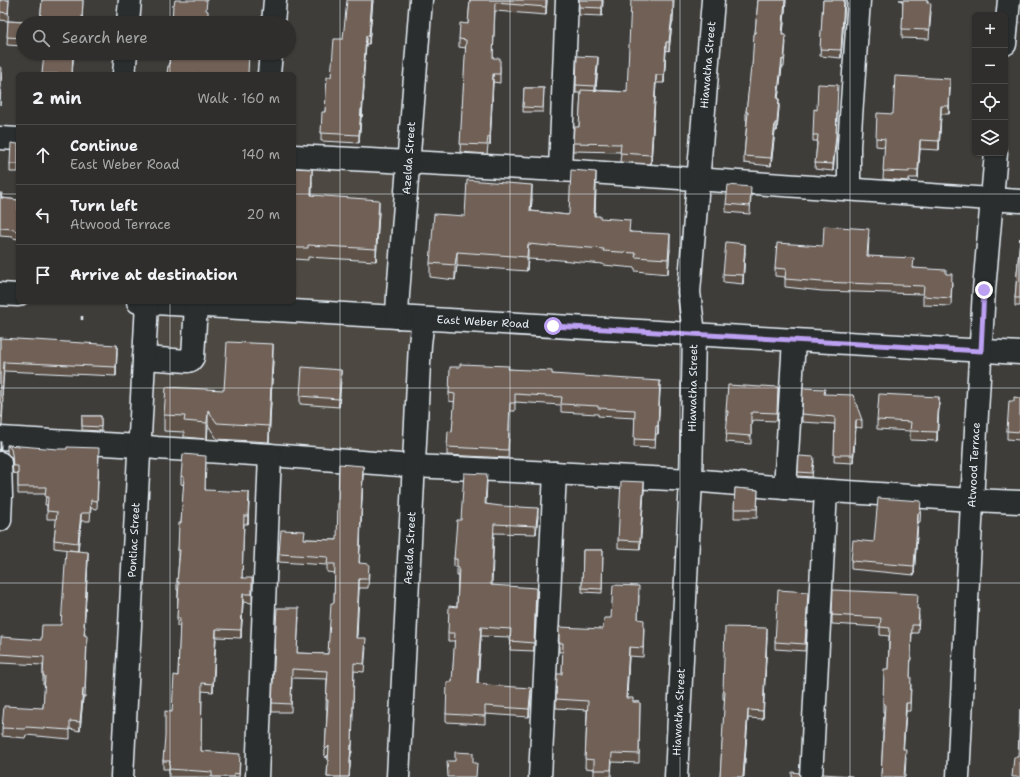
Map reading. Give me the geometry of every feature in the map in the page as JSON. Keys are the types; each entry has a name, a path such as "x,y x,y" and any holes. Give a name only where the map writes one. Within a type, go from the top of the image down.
{"street":[{"path":"129,16 130,0"},
{"path":"274,16 275,0"},
{"name":"Azelda Street","path":"397,317 421,0"},
{"path":"560,170 567,0"},
{"name":"Hiawatha Street","path":"676,777 691,480 694,334 689,292 713,0"},
{"path":"849,189 848,146 859,0"},
{"path":"1008,12 1009,0"},
{"path":"124,72 125,60"},
{"path":"269,72 270,60"},
{"path":"0,138 16,139"},
{"path":"296,156 560,170 1020,201"},
{"name":"Atwood Terrace","path":"958,777 984,290 996,156"},
{"path":"0,294 16,295"},
{"name":"Pontiac Street","path":"122,777 147,304"},
{"path":"144,358 188,362 191,360 193,357 188,304"},
{"name":"East Weber Road","path":"188,304 1020,353"},
{"name":"Azelda Street","path":"398,777 420,344 423,319"},
{"path":"785,488 794,340"},
{"path":"0,438 139,446 414,466 691,480 826,491 1020,502"},
{"path":"257,777 270,455"},
{"path":"0,463 2,496 0,520"},
{"path":"540,777 554,473"},
{"path":"811,777 826,491"}],"path":[{"path":"82,316 82,322"}],"shaded area":[{"path":"296,155 412,162 397,316 428,320 417,467 138,452 146,305 138,304 296,304"}],"building":[{"path":"0,0 9,0 8,13 0,12"},
{"path":"42,0 83,0 82,16 41,16"},
{"path":"175,0 207,0 206,10 208,11 208,16 172,16"},
{"path":"347,0 372,0 369,36 366,36 359,135 321,133 322,112 325,112 327,77 331,77 334,39 343,39"},
{"path":"470,0 546,0 546,7 495,3 493,58 500,58 500,74 493,74 490,137 488,137 487,145 460,144 466,40 459,39 460,23 468,24"},
{"path":"579,0 602,0 602,8 579,7"},
{"path":"631,0 673,0 673,15 669,42 666,42 664,75 656,75 651,155 620,153 621,144 573,143 574,127 579,127 581,90 627,92"},
{"path":"758,0 785,0 782,35 786,35 784,60 782,59 777,99 779,99 777,123 775,123 771,158 744,156 748,112 746,112"},
{"path":"823,0 844,0 841,50 820,49"},
{"path":"903,0 927,0 927,3 931,3 929,30 902,29"},
{"path":"8,21 16,22 16,38 7,37"},
{"path":"577,56 598,57 595,86 576,85"},
{"path":"43,60 73,60 72,72 42,72"},
{"path":"170,60 249,60 248,72 167,72 168,66 169,67"},
{"path":"0,67 2,68 0,105"},
{"path":"895,76 950,79 949,106 941,106 939,141 920,140 918,170 909,170 909,172 883,171 885,139 876,138 877,113 893,114"},
{"path":"818,84 838,85 836,136 833,164 815,163 818,135 813,135 814,109 817,110"},
{"path":"524,88 544,88 543,108 523,107"},
{"path":"11,143 16,144 16,164 10,164"},
{"path":"296,168 312,169 311,195 379,200 376,249 308,245 308,248 296,248"},
{"path":"571,170 596,172 594,216 600,216 600,218 630,220 629,232 670,234 668,259 635,257 636,253 603,251 604,249 528,244 527,257 457,252 455,265 430,263 434,214 465,216 467,180 532,185 530,211 568,215"},
{"path":"728,185 751,187 750,206 726,204"},
{"path":"0,193 2,193 1,198 16,200 16,231 13,230 14,229 0,228"},
{"path":"824,226 869,229 867,256 914,258 913,268 946,270 946,274 952,274 951,298 923,296 924,286 785,279 786,269 775,268 777,243 823,246"},
{"path":"1020,238 1020,298 1015,298"},
{"path":"726,242 745,244 743,275 723,274"},
{"path":"0,338 117,345 116,367 4,362 2,417 0,417"},
{"path":"227,342 273,344 269,426 217,423 208,410 207,423 184,421 185,416 164,415 166,387 224,390"},
{"path":"460,364 509,366 508,369 552,371 552,374 660,381 658,426 656,426 655,440 634,439 635,410 561,404 562,397 515,394 515,403 510,403 508,450 447,447 448,431 452,432 455,394 449,393 450,367 460,367"},
{"path":"302,367 341,370 339,399 300,396"},
{"path":"728,385 778,387 777,413 751,413 751,436 726,434"},
{"path":"803,388 825,389 824,394 853,395 862,420 856,420 853,455 834,455 835,417 802,414"},
{"path":"879,394 939,397 937,432 910,431 911,422 877,420"},
{"path":"1014,397 1020,398 1020,432 1007,431 1009,401 1014,401"},
{"path":"82,416 101,416 101,427 82,426"},
{"path":"7,445 58,449 67,449 67,447 99,448 97,501 91,500 90,513 81,513 78,543 54,540 57,512 47,511 48,497 45,497 46,487 18,487 18,466 13,466 11,449"},
{"path":"183,454 206,456 205,490 249,492 248,516 244,516 242,578 252,578 252,594 243,594 241,630 216,629 213,684 202,683 201,751 240,754 239,774 234,773 234,777 212,777 212,772 169,769 170,761 163,761 165,711 172,712 174,675 178,676 180,618 177,618 179,582 177,582 180,550 178,550 179,523 181,523 184,477 181,476"},
{"path":"799,456 814,457 812,473 798,472"},
{"path":"339,464 363,466 359,563 369,564 368,579 359,579 356,638 366,638 364,664 354,663 352,745 349,777 327,777 329,746 325,750 328,671 292,669 291,704 272,703 277,608 299,608 297,653 328,654 331,603 334,603 335,564 327,564 328,557 279,554 281,530 305,531 304,539 337,540"},
{"path":"464,473 487,474 485,504 538,508 536,526 494,524 491,585 536,588 534,643 510,641 511,629 481,627 477,683 531,688 529,709 485,706 485,716 446,714 447,682 452,682 455,633 448,633 449,606 457,607 459,567 457,567 457,559 454,559 457,520 461,520"},
{"path":"621,481 644,482 640,541 618,540"},
{"path":"735,488 758,490 757,509 734,509"},
{"path":"878,498 921,501 920,513 918,513 914,566 851,561 853,540 874,542"},
{"path":"66,550 88,552 84,626 84,635 87,636 85,689 83,689 80,722 70,721 70,730 26,727 25,729 2,728 4,706 43,708 45,676 43,676 44,657 0,654 1,637 41,640 42,625 61,625"},
{"path":"583,550 603,550 602,589 582,588"},
{"path":"613,585 639,586 638,619 644,620 643,648 629,647 626,698 633,698 633,702 640,702 639,754 612,753 611,770 594,770 594,760 585,759 588,701 556,699 557,674 562,674 563,643 559,643 559,627 603,629 604,618 611,618"},
{"path":"778,590 808,592 805,644 775,642"},
{"path":"833,590 918,594 918,625 912,625 910,703 906,703 903,749 906,749 904,777 881,777 885,704 883,703 884,669 888,669 890,628 880,627 881,618 832,615"},
{"path":"725,627 767,628 763,711 748,710 743,777 720,777 725,691 723,691"},
{"path":"1020,709 1020,777 1012,777 1014,757 1018,757"},
{"path":"455,752 473,753 473,763 477,763 476,777 448,777 447,761 455,761"},
{"path":"792,772 799,773 801,777 792,777"},
{"path":"822,774 852,776 852,777 821,777"}],"route":[{"path":"553,326 981,351 984,290"}]}
